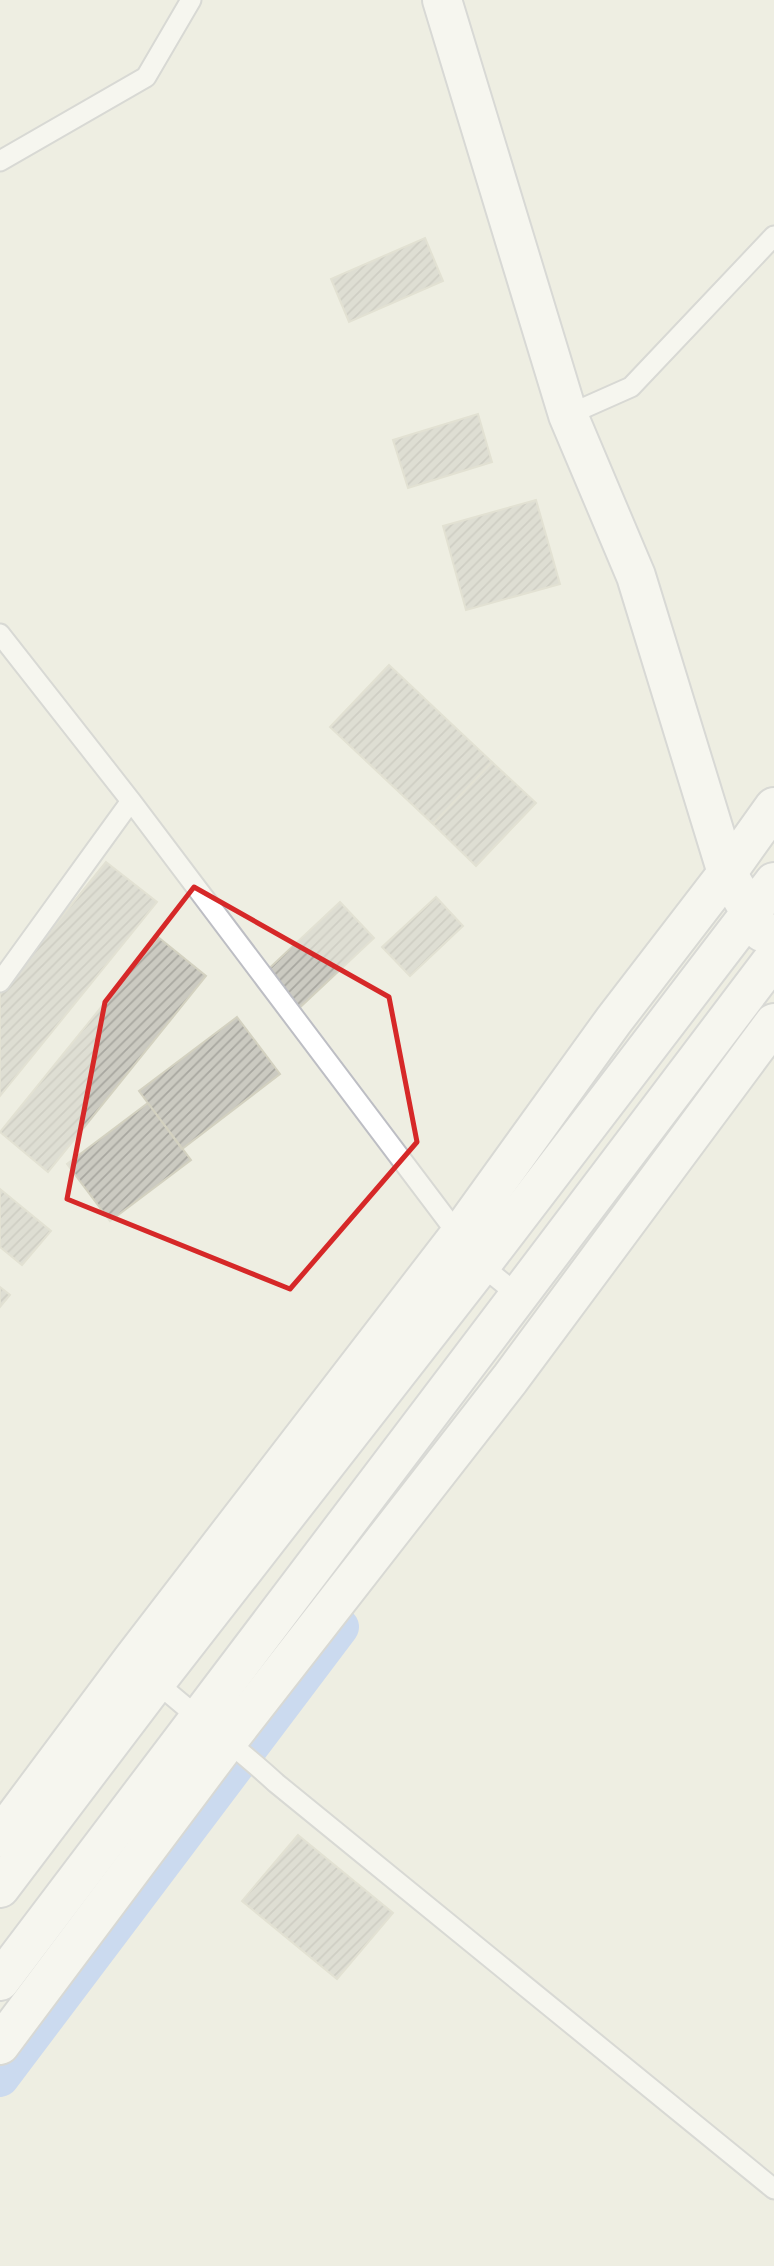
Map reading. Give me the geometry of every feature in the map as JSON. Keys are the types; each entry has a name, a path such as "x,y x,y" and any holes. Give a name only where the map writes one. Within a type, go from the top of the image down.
{"street":[{"path":"0,1981 774,956 727,873 636,576 568,415 442,0"},
{"path":"0,1888 144,1671 614,1020 774,807"},
{"path":"0,1837 144,1671 481,1265 774,882"},
{"path":"0,2045 236,1748 774,1023"}],"lane":[{"path":"0,161 146,77 191,0"},
{"path":"568,415 631,387 774,236"},
{"path":"0,634 131,801 481,1265 518,1295"},
{"path":"0,982 131,801"},
{"path":"144,1671 276,1783 774,2189"}],"highlighted area":[{"path":"194,887 389,997 417,1142 290,1289 67,1199 105,1002"}],"building":[{"path":"425,238 443,281 349,322 331,279"},
{"path":"478,414 492,462 408,488 393,440"},
{"path":"536,500 560,584 466,610 443,526"},
{"path":"389,665 492,762 433,824 330,727"},
{"path":"492,762 536,803 476,866 433,824"},
{"path":"106,862 157,902 0,1096 0,993"},
{"path":"436,897 463,926 410,976 382,947"},
{"path":"340,902 374,938 295,1012 261,976"},
{"path":"158,937 206,976 48,1172 0,1132"},
{"path":"237,1017 280,1074 182,1149 139,1091"},
{"path":"148,1103 191,1160 110,1221 67,1164"},
{"path":"0,1189 51,1231 22,1265 0,1247"},
{"path":"0,1287 10,1295 0,1307"},
{"path":"298,1835 393,1913 337,1979 242,1901"}],"waterway":[{"path":"0,2078 340,1627"}]}
